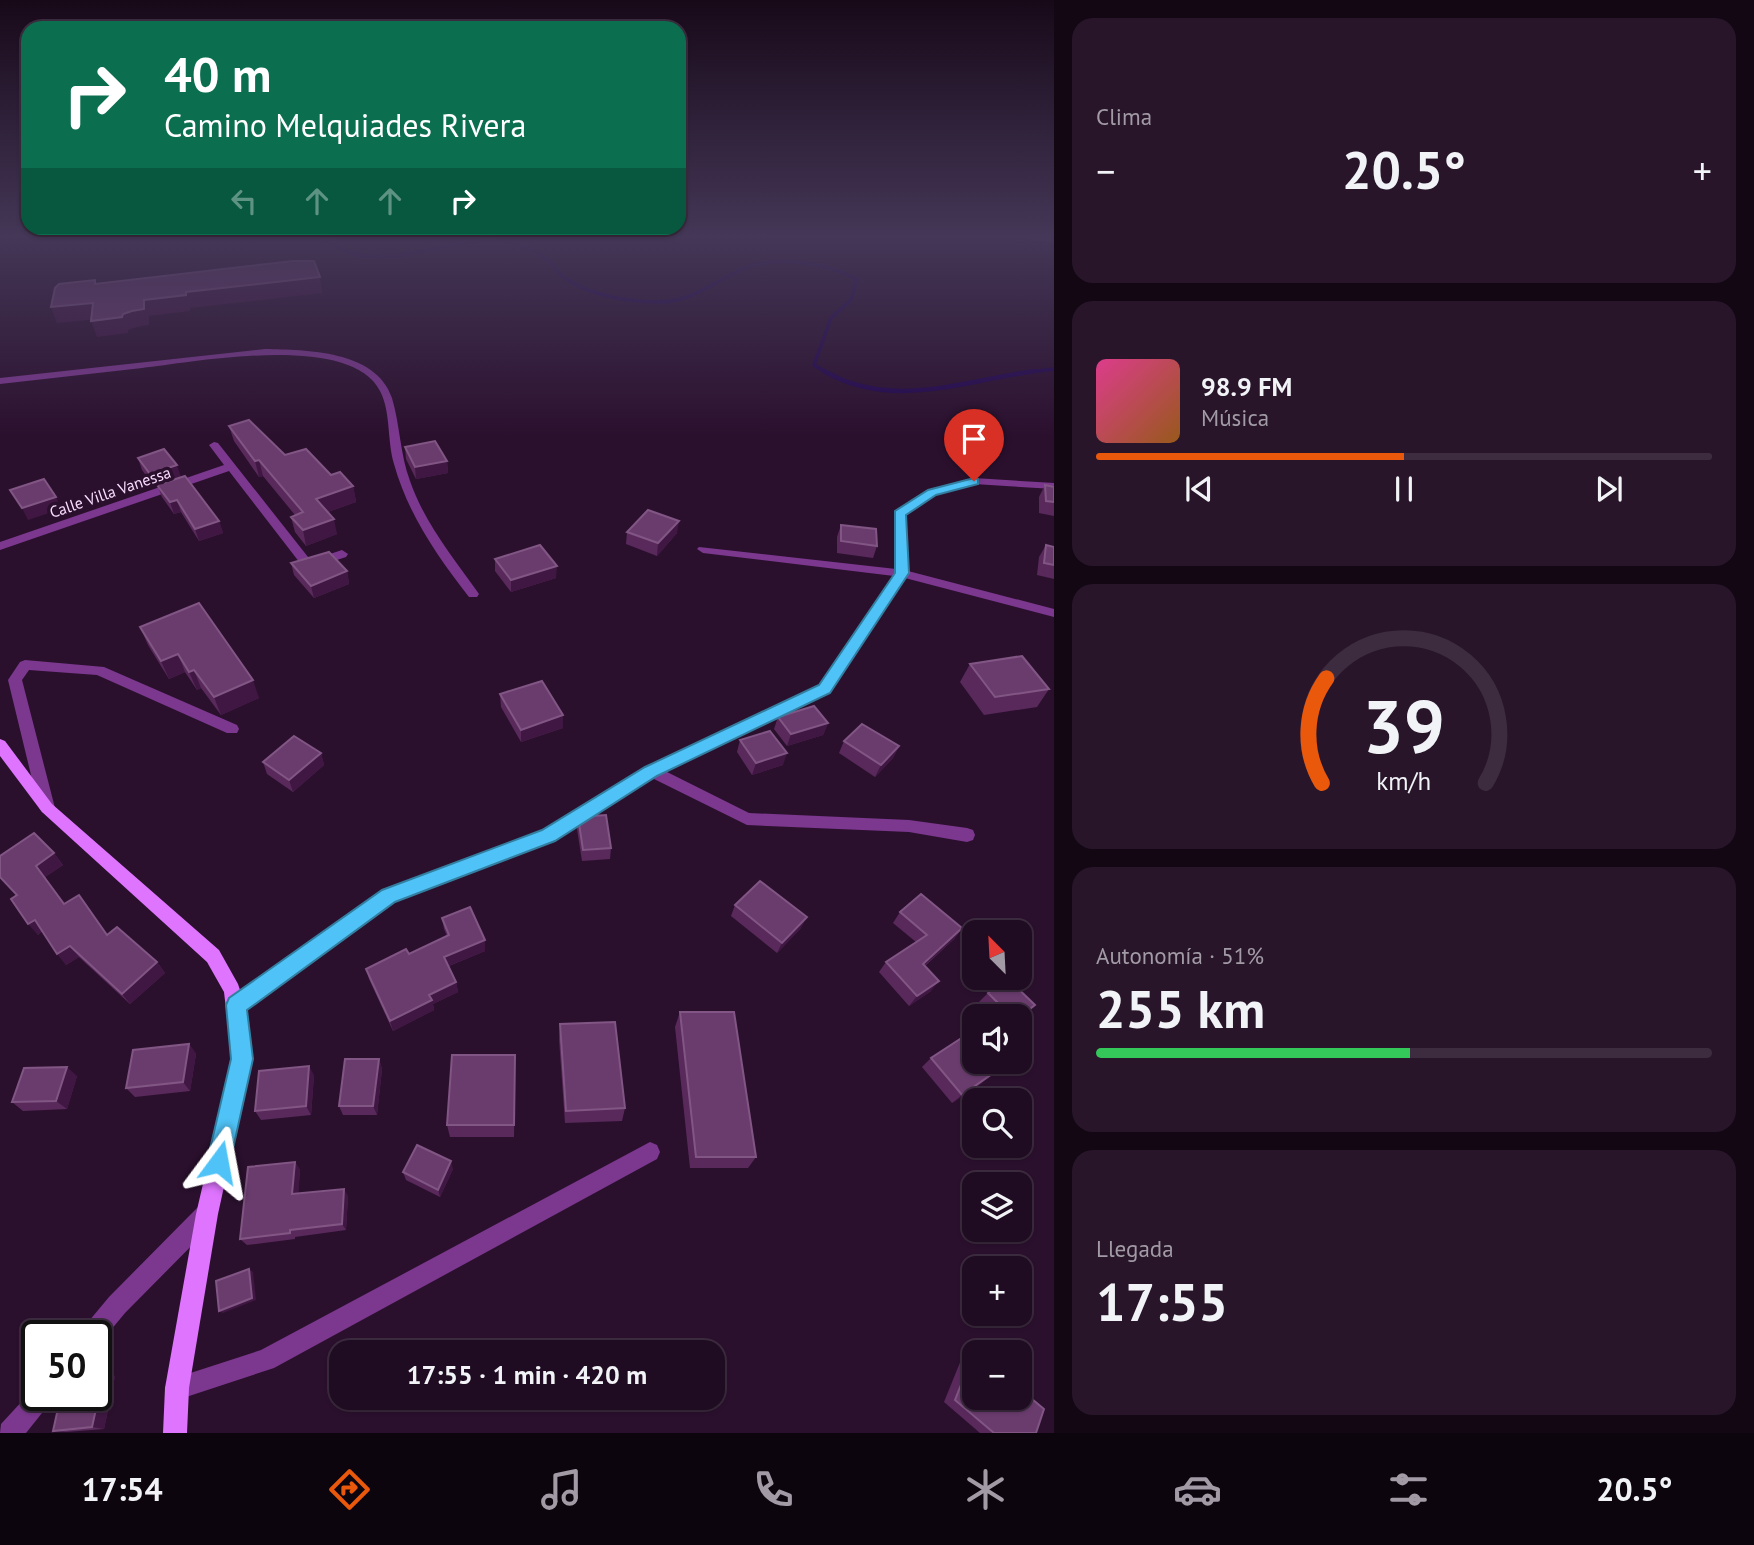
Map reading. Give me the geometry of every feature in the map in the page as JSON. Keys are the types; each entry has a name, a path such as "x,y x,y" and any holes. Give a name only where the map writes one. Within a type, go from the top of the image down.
{"main road":[{"path":"0,746 47,808 213,956 236,1005 242,1059 207,1214 177,1388 175,1433"}],"street":[{"path":"0,381 265,352 308,352 332,357 363,370 384,389 399,465 434,545 473,594"},
{"path":"214,445 304,560 315,563 342,554"},
{"name":"Calle Villa Vanessa","path":"0,546 229,467"},
{"path":"236,1005 388,896 548,835 651,771 824,689 902,573 899,514 932,492 974,481 1054,485"},
{"path":"703,549 902,573 1054,612"},
{"path":"47,808 15,680 25,665 99,670 232,729"},
{"path":"651,771 747,819 909,827 967,835"},
{"path":"177,1388 266,1360 650,1152"},
{"path":"104,1320 207,1214"},
{"path":"10,1433 29,1411"}],"building":[{"path":"52,303 144,303 144,309 123,314 122,317 91,321 93,303 51,307"},
{"path":"249,420 285,455 306,449 331,475 340,472 353,486 316,499 334,519 303,530 291,517 303,512 259,460 255,461 229,426"},
{"path":"435,441 447,461 415,467 405,447"},
{"path":"164,449 177,465 150,474 138,458"},
{"path":"185,476 219,521 195,529 177,500 170,502 157,485"},
{"path":"44,479 56,497 22,508 10,490"},
{"path":"1045,485 1054,487 1054,502 1046,501"},
{"path":"648,510 679,521 658,543 627,532"},
{"path":"841,525 876,529 877,546 841,541"},
{"path":"540,545 557,566 511,580 495,559"},
{"path":"1046,545 1054,547 1054,565 1044,563"},
{"path":"329,552 347,571 311,586 291,563"},
{"path":"199,603 253,680 214,697 194,670 189,672 178,654 161,661 140,627"},
{"path":"1022,656 1049,689 995,697 970,664"},
{"path":"542,681 563,715 521,730 500,694"},
{"path":"814,706 828,723 791,734 778,717"},
{"path":"862,724 899,746 881,765 844,741"},
{"path":"770,731 787,753 756,763 740,740"},
{"path":"294,736 321,753 289,780 263,762"},
{"path":"606,815 611,848 583,850 578,817"},
{"path":"34,833 54,853 36,866 64,904 79,895 107,935 117,927 157,962 122,994 70,946 57,954 35,920 28,924 11,899 17,895 0,877 0,856"},
{"path":"760,881 807,917 782,943 735,905"},
{"path":"921,894 962,928 923,964 939,981 917,996 886,962 927,935 900,912"},
{"path":"470,907 485,940 444,957 456,982 429,995 432,1000 390,1021 366,969 406,949 409,954 449,935 442,918"},
{"path":"992,990 1019,990 1035,1005 1032,1007 1032,1004 999,1004 988,993"},
{"path":"680,1012 734,1012 756,1157 696,1157"},
{"path":"615,1022 625,1108 566,1111 560,1024"},
{"path":"960,1039 962,1074 992,1074 972,1088 962,1088 962,1095 931,1058"},
{"path":"189,1044 183,1082 126,1088 133,1050"},
{"path":"452,1055 515,1055 514,1125 447,1125"},
{"path":"345,1059 379,1059 373,1106 339,1106"},
{"path":"309,1066 306,1106 255,1111 259,1071"},
{"path":"67,1067 56,1101 12,1102 24,1068"},
{"path":"417,1145 451,1161 438,1190 403,1172"},
{"path":"295,1162 292,1194 344,1189 342,1224 240,1239 248,1167"},
{"path":"249,1269 252,1298 219,1311 216,1281"},
{"path":"962,1382 962,1406 955,1400"},
{"path":"1032,1399 1044,1409 1036,1433 994,1433 967,1410 1032,1410"},
{"path":"57,1411 96,1411 92,1427 53,1431"}],"waterway":[{"path":"827,373 814,365 831,318 848,303"},
{"path":"1025,373 1054,369"},
{"path":"824,371 850,383 902,391 955,386 1025,373"},
{"path":"1025,373 1036,371"}],"route":[{"path":"219,1162 242,1059 236,1005 388,896 548,835 651,771 824,689 902,573 899,514 932,492 974,481"}]}
